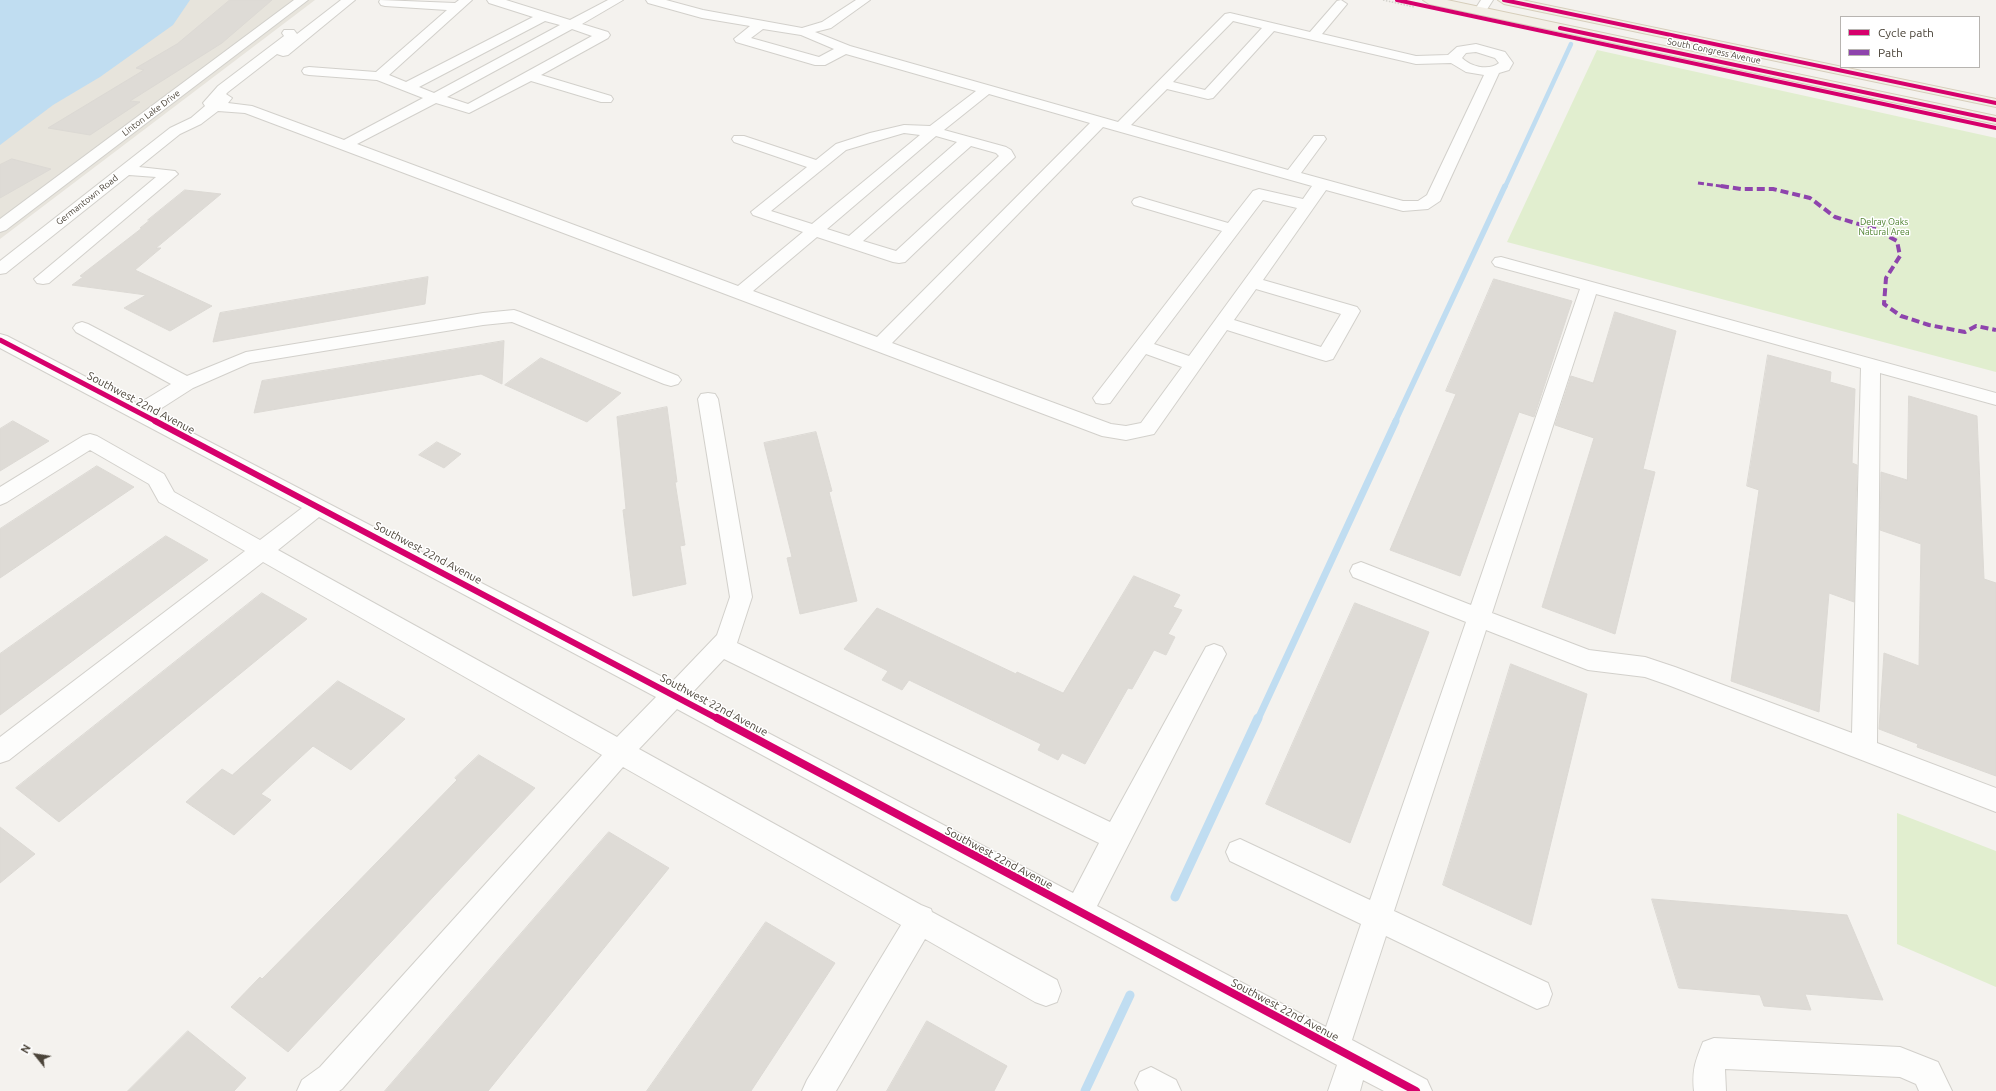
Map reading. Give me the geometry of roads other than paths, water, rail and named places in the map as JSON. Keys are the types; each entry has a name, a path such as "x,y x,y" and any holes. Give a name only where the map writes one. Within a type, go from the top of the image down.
{"main road":[{"name":"South Congress Avenue","path":"1504,0 1996,103"},
{"name":"South Congress Avenue","path":"1425,2 1484,6 1996,120"}],"street":[{"name":"Linton Lake Drive","path":"0,227 302,0"},
{"name":"Germantown Road","path":"175,131 178,120 333,0"},
{"name":"Germantown Road","path":"0,269 175,131 196,121 349,0"},
{"path":"309,71 379,76 469,109 603,35 493,0"},
{"path":"345,145 436,98 616,0"},
{"path":"652,0 702,14 808,30 845,49 1403,206 1422,206 1434,198 1493,71"},
{"path":"808,30 826,25 841,5 864,0"},
{"path":"385,2 462,4"},
{"path":"379,76 462,4"},
{"path":"1313,36 1341,4"},
{"path":"407,87 545,16"},
{"path":"1121,127 1230,17 1416,60 1455,58"},
{"path":"761,24 741,39 820,62 845,49"},
{"path":"1163,84 1208,95 1271,26"},
{"path":"289,34 292,36 212,99 210,103 215,106 247,109 1109,431 1126,433 1147,429 1322,184"},
{"path":"1468,49 1493,52 1504,59 1506,63 1500,69 1493,71 1469,68 1457,62 1455,58 1457,52 1468,49"},
{"path":"530,76 606,99"},
{"path":"740,293 813,230 986,89"},
{"path":"880,345 1100,121"},
{"path":"904,129 933,131 968,141 1001,150 1006,153 1007,157 899,258 759,212 841,147 875,136 904,129"},
{"path":"739,139 818,165"},
{"path":"1292,175 1319,139"},
{"path":"852,242 968,141"},
{"path":"43,279 170,174 125,170"},
{"path":"1103,398 1259,194 1306,205"},
{"path":"1140,202 1232,229"},
{"path":"1501,262 1996,398"},
{"path":"1223,322 1326,355 1351,311 1252,282"},
{"path":"1344,1091 1344,1053 1378,918 1590,286"},
{"path":"139,413 186,384 246,358 514,316 671,380"},
{"path":"82,328 186,384"},
{"name":"Southwest 22nd Avenue","path":"0,340 674,695 1416,1091"},
{"path":"1142,346 1193,364"},
{"path":"1864,749 1871,364"},
{"path":"313,1091 331,1078 620,752 727,640 741,597 708,399"},
{"path":"0,497 90,441 157,479 166,497 921,919 1046,991"},
{"path":"0,752 318,507"},
{"path":"1361,571 1588,660 1645,668 1675,677 1996,800"},
{"path":"721,646 1116,838"},
{"path":"1079,912 1116,838 1214,654"},
{"path":"1240,852 1537,994"},
{"path":"818,1091 921,919"},
{"path":"1710,1091 1708,1072 1714,1053 1900,1062 1927,1073 1936,1091"}],"water":[{"path":"0,0 190,0 173,25 100,77 53,105 0,145"}],"waterway":[{"path":"1505,187 1571,44"},
{"path":"1395,422 1505,186"},
{"path":"1258,719 1396,421"},
{"path":"1175,897 1258,718"},
{"path":"1085,1091 1130,995"}],"park label":[{"name":"Delray Oaks Natural Area","path":"1884,228"}]}
